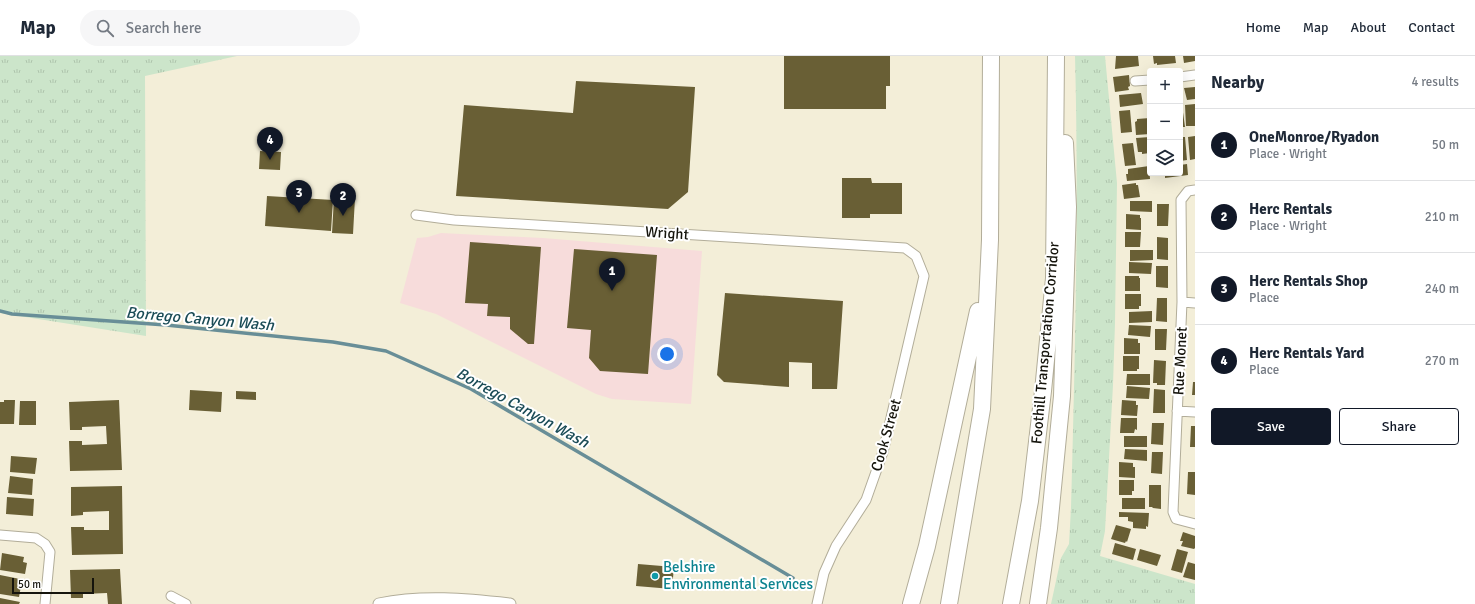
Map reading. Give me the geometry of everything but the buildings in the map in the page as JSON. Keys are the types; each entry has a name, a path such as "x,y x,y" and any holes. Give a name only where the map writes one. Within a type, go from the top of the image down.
{"highway":[{"path":"949,604 982,409 990,240 991,56"},
{"path":"1038,604 1049,528 1062,396 1068,223 1066,152 1056,56"},
{"name":"Foothill Transportation Corridor","path":"1011,604 1030,501 1054,278 1056,56"},
{"path":"912,600 928,546 975,331 990,240"}],"street":[{"path":"1183,77 1195,75"},
{"path":"1135,81 1147,80"},
{"name":"Rue Monet","path":"1195,190 1188,191 1181,200 1182,302 1173,512 1176,519 1195,524"},
{"name":"Wright","path":"416,215 454,220 905,248 916,256"},
{"name":"Cook Street","path":"817,604 824,573 836,546 866,500 883,452 924,276 916,256"},
{"path":"1182,302 1195,303"},
{"path":"1177,411 1195,412"},
{"path":"0,535 36,538 45,544 50,552 45,604"},
{"path":"171,596 186,604"},
{"path":"378,604 424,599 510,604"}],"shaded area":[{"path":"441,233 543,238 702,251 691,404 612,399 596,394 436,314 400,303 417,238 428,237"}],"green space":[{"path":"0,56 237,56 145,76 146,336 0,313"},
{"path":"1075,56 1105,56 1117,183 1113,385 1105,531 1100,556 1195,584 1195,604 1051,604 1061,558 1069,544 1071,508 1077,226"}],"waterway":[{"name":"Borrego Canyon Wash","path":"0,311 12,314 166,325 333,342 386,351 471,389 793,578"}],"place":[{"name":"Herc Rentals Yard","path":"270,160"},
{"name":"Herc Rentals Shop","path":"299,213"},
{"name":"Herc Rentals","path":"343,216"},
{"name":"OneMonroe/Ryadon","path":"612,291"},
{"name":"Belshire Environmental Services","path":"655,576"}]}
